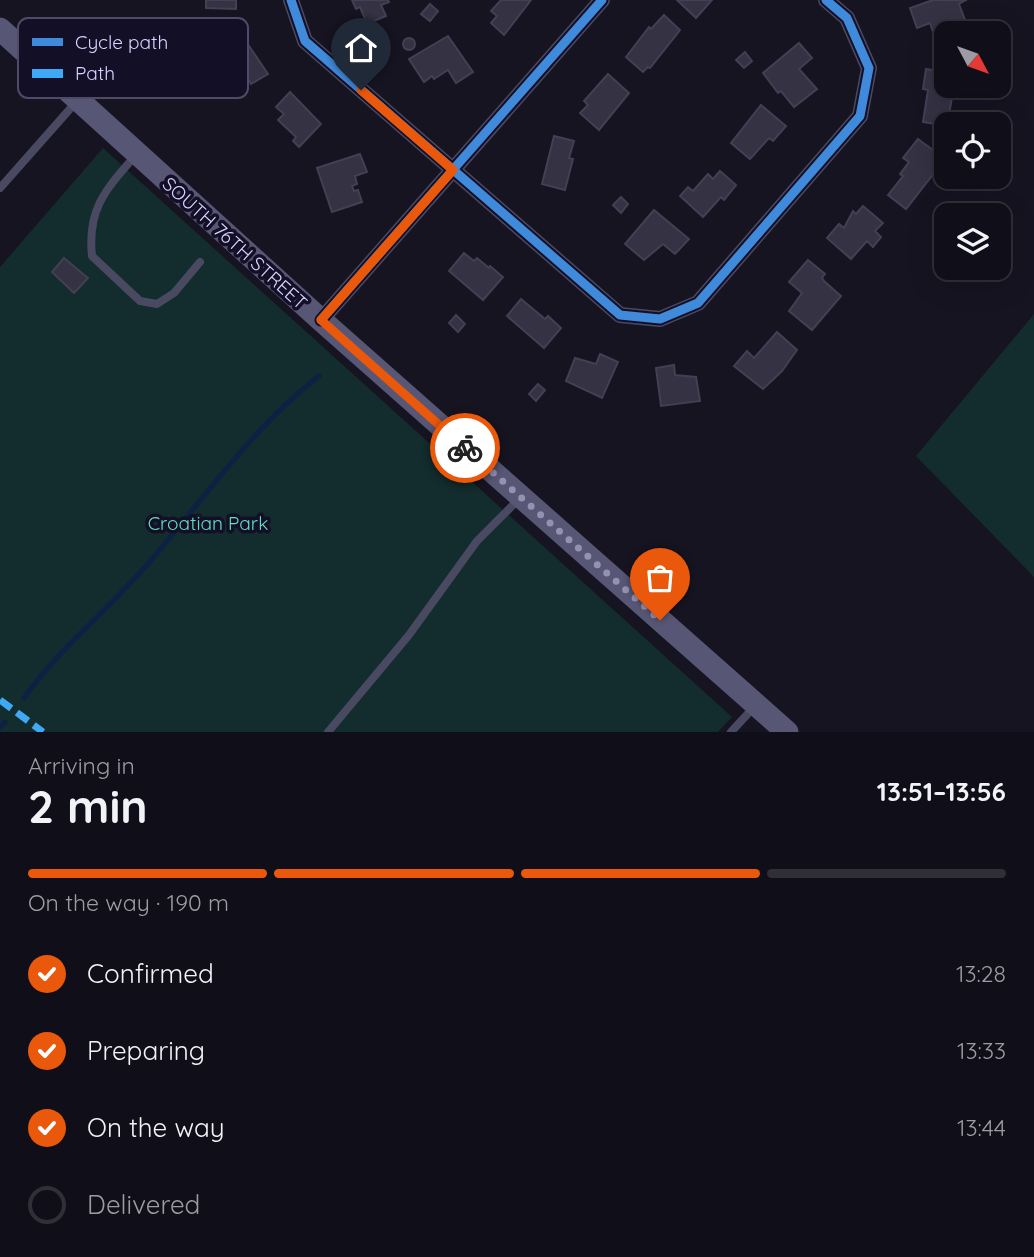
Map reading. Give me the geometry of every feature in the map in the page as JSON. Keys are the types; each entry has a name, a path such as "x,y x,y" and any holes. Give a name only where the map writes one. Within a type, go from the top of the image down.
{"main road":[{"name":"SOUTH 76TH STREET","path":"0,29 18,45"},
{"name":"SOUTH 76TH STREET","path":"78,100 321,320 787,732"}],"street":[{"path":"291,0 304,41 620,315 660,319 698,303 860,116 869,68 847,18 826,0"},
{"path":"321,320 602,0"}],"lane":[{"path":"0,188 78,100"},
{"path":"136,153 95,210 90,235 92,256 140,301 156,304 174,293 200,262"},
{"path":"328,732 409,635 477,541 521,497"},
{"path":"731,732 756,704"}],"green space":[{"name":"Croatian Park","path":"103,148 732,717 718,732 0,732 0,267"},
{"path":"1034,314 1034,577 916,456"}],"building":[{"path":"206,0 236,0 236,9 206,8"},
{"path":"352,0 388,0 389,2 381,5 386,16 367,24 360,7 356,9"},
{"path":"501,0 531,0 504,35 491,23 497,16 491,11"},
{"path":"677,0 712,0 696,18"},
{"path":"933,0 966,0 959,4 965,21 934,21 934,35 930,23 917,28 910,8"},
{"path":"430,4 438,11 430,21 421,14"},
{"path":"664,15 680,30 650,68 643,72 626,57 649,27 651,29"},
{"path":"448,36 473,72 456,83 448,70 424,82 409,59"},
{"path":"409,38 415,44 409,50 403,44"},
{"path":"799,43 812,58 799,69 817,89 794,107 781,91 778,93 763,73"},
{"path":"248,44 268,74 251,84 248,79"},
{"path":"745,52 752,61 744,68 736,60"},
{"path":"926,69 934,70 934,98 952,98 949,112 934,112 934,124 923,122 928,90 923,89"},
{"path":"608,74 629,93 599,130 580,113 588,105 584,101"},
{"path":"290,92 321,124 299,147 293,141 296,137 278,120 284,114 276,107"},
{"path":"761,105 786,126 773,141 769,138 750,159 731,143"},
{"path":"554,136 574,141 569,158 573,159 565,190 542,184"},
{"path":"918,139 934,151 934,173 906,209 888,195 903,176 900,174 909,162 903,158"},
{"path":"360,154 367,172 355,176 357,184 352,186 354,191 358,190 362,202 332,212 317,168"},
{"path":"720,171 736,185 724,200 721,197 703,217 680,196 688,187 693,191 708,174 713,179"},
{"path":"621,197 628,204 621,213 613,205"},
{"path":"863,206 883,223 875,231 881,237 873,247 867,241 851,259 827,238 839,224 844,228 853,211 856,214"},
{"path":"654,210 689,239 675,254 663,244 644,260 625,244"},
{"path":"464,253 474,261 477,258 489,268 490,266 503,277 483,300 449,271"},
{"path":"64,258 88,278 74,293 52,272"},
{"path":"808,260 825,274 822,278 824,281 841,296 812,330 789,311 802,293 789,282"},
{"path":"521,299 545,319 548,316 561,328 544,348 507,316"},
{"path":"456,315 465,324 458,332 449,323"},
{"path":"777,332 797,350 782,371 763,389 734,366 747,351 754,358"},
{"path":"600,354 618,362 602,398 566,381 575,358 596,364"},
{"path":"674,365 675,375 696,377 700,401 661,406 656,368"},
{"path":"538,384 545,390 536,401 529,394"}],"waterway":[{"path":"24,698 52,663 147,565 249,442 319,376"},
{"path":"0,727 5,722"}],"marked path":[{"path":"0,700 43,732"}],"cycle path":[{"path":"291,0 305,41 620,315 660,319 698,303 860,116 869,68 847,18 826,0"},
{"path":"321,320 602,0"}],"way so far":[{"path":"465,448 660,620"}],"route":[{"path":"361,90 453,170 321,320 465,448"}]}
